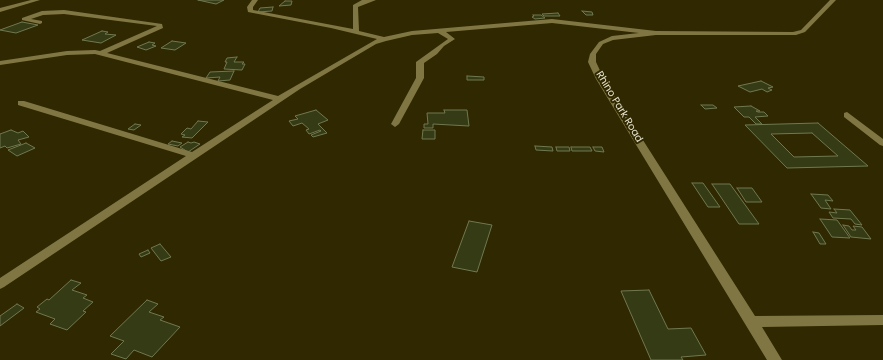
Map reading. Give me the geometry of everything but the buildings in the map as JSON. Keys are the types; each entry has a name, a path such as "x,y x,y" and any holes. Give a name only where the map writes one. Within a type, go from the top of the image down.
{"street":[{"path":"0,10 37,0"},
{"path":"255,0 249,8 250,11 384,39"},
{"path":"356,32 355,6 362,2 373,0"},
{"name":"Rhino Park Road","path":"775,360 600,79 592,62 595,49 605,41 612,38 656,33 794,34 802,30 833,0"},
{"path":"40,22 24,19 42,13 64,12 161,26 160,28 102,53"},
{"path":"0,284 280,98 367,47 384,39 412,33 552,21 656,33"},
{"path":"395,124 420,78 420,62 435,53 442,44 452,39 440,31"},
{"path":"0,63 67,53 102,53 280,98"},
{"path":"21,103 194,156"},
{"path":"846,115 883,143"},
{"path":"752,322 883,320"}]}
